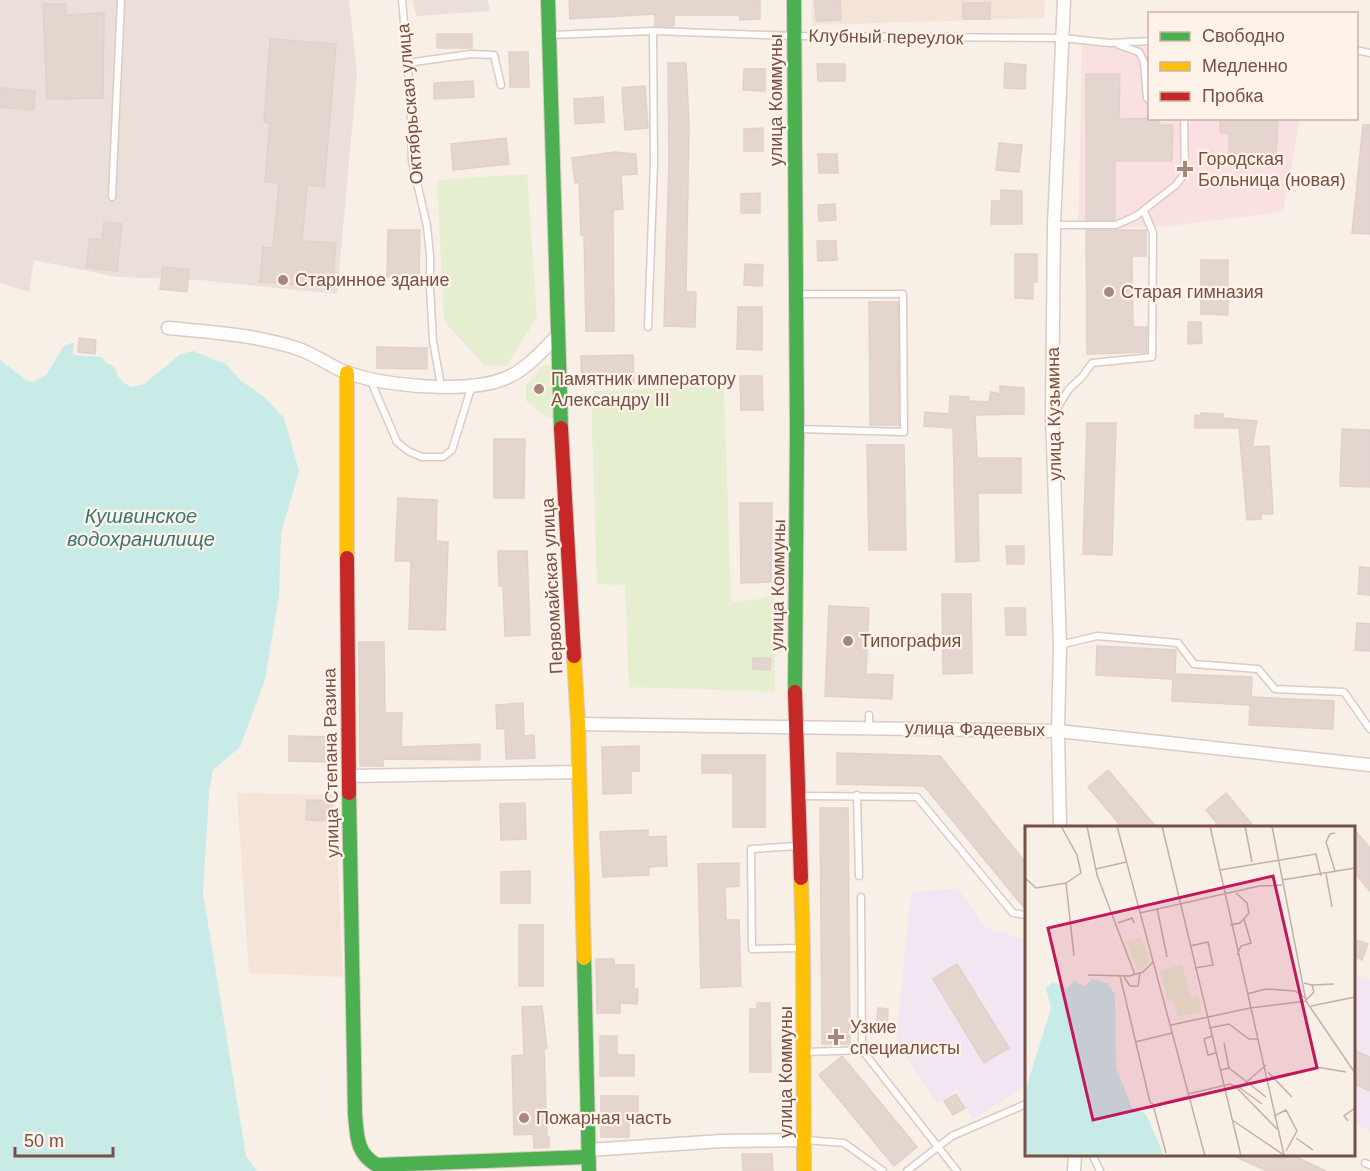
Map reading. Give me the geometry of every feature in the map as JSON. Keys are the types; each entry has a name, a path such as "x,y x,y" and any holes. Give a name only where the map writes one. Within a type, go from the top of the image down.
{"street":[{"name":"Первомайская улица","path":"548,0 562,462 578,724 589,1159"},
{"name":"улица Коммуны","path":"794,0 797,429 795,726 801,846 804,1171"},
{"name":"улица Кузьмина","path":"1060,826 1058,731 1060,645 1052,415 1054,225 1064,0"},
{"path":"168,328 215,333 300,349 347,373 404,386 489,384 507,378 522,369 558,335"},
{"name":"улица Степана Разина","path":"347,373 349,776 355,1114 357,1141 365,1162"},
{"name":"улица Фадеевых","path":"578,724 795,726 869,721 1058,731 1370,765"},
{"path":"349,776 579,772"},
{"path":"365,1162 377,1165 418,1165 589,1159 722,1140 804,1140"},
{"path":"1074,1171 1075,1156"}],"lane":[{"path":"112,197 121,0"},
{"name":"Октябрьская улица","path":"402,0 410,93 412,161 427,226 433,341 441,386"},
{"path":"648,327 654,163 653,31"},
{"name":"Клубный переулок","path":"550,35 653,31 794,36 1062,38 1110,43 1148,41"},
{"path":"1110,43 1139,52 1144,62 1148,97"},
{"path":"407,63 471,54 494,55 501,85"},
{"path":"1054,225 1116,225 1144,210 1176,185 1185,173 1184,120"},
{"path":"1052,415 1069,389 1092,363 1152,357 1153,233 1144,210"},
{"path":"795,294 903,294 904,432 797,429"},
{"path":"370,378 397,442 408,451 422,457 443,457 452,450 472,385"},
{"path":"1060,645 1096,636 1178,643 1194,664 1258,669 1275,689 1344,692 1370,729"},
{"path":"857,795 859,876"},
{"path":"798,796 917,797 1013,913 1025,915"},
{"path":"801,846 751,849 752,949 803,948"},
{"path":"861,897 862,1050 957,1171"},
{"path":"803,1052 862,1050"},
{"path":"907,1171 952,1136 1025,1104"},
{"path":"804,1140 843,1143 883,1171"},
{"path":"1092,1156 1100,1171"},
{"path":"866,1157 873,1171"}],"shaded area":[{"path":"0,0 349,0 357,74 337,294 199,280 117,277 34,260 29,292 0,283"},
{"path":"413,0 488,0 490,11 416,16"},
{"path":"812,0 1045,0 1044,18 812,25"},
{"name":"Городская Больница (новая)","path":"1082,45 1148,46 1148,120 1300,120 1283,212 1168,226 1078,230"},
{"path":"237,793 335,795 343,977 249,973"},
{"path":"958,889 986,928 1025,940 1025,1086 973,1119 957,1090 937,1103 896,1041 911,892"},
{"path":"1355,974 1370,981 1370,1131 1355,1124"}],"green space":[{"path":"527,174 537,317 507,366 485,366 444,321 437,180"},
{"path":"544,365 552,365 554,418 547,417 526,401 526,385"},
{"path":"724,386 731,602 760,599 775,594 775,692 629,687 625,585 597,584 591,396 595,391"}],"water":[{"name":"Кушвинское водохранилище","path":"74,343 73,355 102,357 114,368 122,381 131,387 144,384 181,354 193,351 226,364 240,380 263,396 284,418 299,471 281,533 279,596 265,680 240,747 213,770 209,792 203,893 246,1156 257,1171 0,1171 0,360 26,380 33,382 47,374 63,347"}],"building":[{"path":"569,0 760,0 760,19 740,20 739,15 674,15 674,26 655,26 655,14 570,19"},
{"path":"815,0 840,0 841,20 816,21"},
{"path":"963,3 990,3 990,19 963,19"},
{"path":"43,4 66,4 66,15 104,13 103,98 47,99"},
{"path":"437,34 472,34 472,48 437,48"},
{"path":"270,39 336,44 324,187 307,185 302,241 336,243 332,287 260,282 263,247 273,248 279,183 265,182 270,123 264,122"},
{"path":"509,52 528,52 529,87 510,87"},
{"path":"668,63 686,63 689,127 686,292 696,292 695,327 664,326 669,162"},
{"path":"1005,63 1026,65 1025,89 1004,88"},
{"path":"817,64 845,64 845,81 818,81"},
{"path":"744,69 765,69 765,91 743,90"},
{"path":"1086,74 1120,74 1119,119 1148,118 1159,120 1159,125 1173,125 1172,161 1115,161 1115,220 1086,220"},
{"path":"473,81 474,97 434,99 434,83"},
{"path":"645,86 648,128 625,130 622,88"},
{"path":"0,88 35,91 34,110 0,107"},
{"path":"603,97 604,122 575,124 574,99"},
{"path":"1220,120 1278,120 1276,155 1229,153 1229,133 1220,133"},
{"path":"1363,125 1370,125 1370,234 1352,233"},
{"path":"763,128 763,151 744,151 744,129"},
{"path":"506,138 509,164 453,170 451,144"},
{"path":"999,143 1022,145 1019,172 996,170"},
{"path":"615,152 636,154 637,174 621,175 623,209 613,210 614,331 586,331 584,235 581,235 579,182 575,183 572,158"},
{"path":"818,154 837,154 838,173 819,173"},
{"path":"1001,190 1022,191 1022,224 991,224 992,201 1001,201"},
{"path":"760,193 760,213 741,213 741,194"},
{"path":"835,204 836,220 819,221 818,205"},
{"path":"104,222 122,224 117,271 86,267 90,239 102,240"},
{"path":"388,230 420,230 419,278 387,277"},
{"name":"Старая гимназия","path":"1086,230 1146,230 1146,256 1132,256 1133,327 1147,327 1147,352 1087,354"},
{"path":"817,241 836,241 837,260 818,261"},
{"path":"1015,254 1037,254 1037,282 1033,282 1033,299 1015,298"},
{"path":"1201,260 1228,260 1228,315 1201,314"},
{"path":"745,264 763,265 762,286 744,285"},
{"path":"163,267 189,270 187,292 160,289"},
{"path":"869,302 898,302 899,425 870,425"},
{"path":"738,307 762,307 762,350 737,349"},
{"path":"1188,322 1201,322 1202,343 1188,344"},
{"path":"79,338 96,340 95,354 78,352"},
{"path":"377,347 427,348 427,369 377,368"},
{"path":"633,355 634,383 582,384 581,356"},
{"path":"740,376 762,376 763,410 741,410"},
{"path":"1000,386 1024,388 1024,414 975,415 977,458 1021,458 1021,493 978,493 979,561 956,562 953,428 924,426 925,412 949,414 950,396 969,397 969,401 989,402 991,392 1000,394"},
{"path":"1201,413 1223,414 1223,418 1257,421 1252,447 1269,446 1273,514 1261,514 1261,519 1247,520 1239,428 1195,428 1195,415 1201,416"},
{"path":"1087,423 1116,423 1112,555 1083,554"},
{"path":"1342,429 1370,430 1370,487 1340,486"},
{"path":"494,439 525,439 524,498 494,498"},
{"path":"867,445 904,445 906,550 869,550"},
{"path":"398,498 437,500 436,541 448,542 445,630 409,629 411,561 395,561"},
{"path":"740,503 772,503 771,582 741,583"},
{"path":"1006,546 1024,546 1024,564 1007,564"},
{"path":"498,551 527,551 530,635 505,636 503,586 499,586"},
{"path":"1360,567 1370,568 1370,595 1358,594"},
{"path":"942,594 971,594 972,673 943,674"},
{"name":"Типография","path":"829,606 869,608 866,674 893,675 892,699 825,696"},
{"path":"1005,608 1025,608 1026,635 1006,635"},
{"path":"1357,623 1370,624 1370,651 1355,650"},
{"path":"359,642 384,642 385,713 402,713 401,747 480,744 480,760 383,759 383,766 360,766"},
{"path":"1097,646 1176,650 1175,674 1252,677 1251,697 1334,701 1333,729 1249,725 1250,705 1172,701 1173,679 1096,675"},
{"path":"753,658 771,658 770,670 753,669"},
{"path":"523,703 524,736 534,735 535,758 506,759 505,728 497,729 496,705"},
{"path":"289,736 334,737 333,762 289,761"},
{"path":"639,746 639,771 631,771 631,793 603,794 602,747"},
{"path":"837,753 940,756 1025,862 1025,909 924,786 837,784"},
{"path":"702,755 765,755 765,827 733,827 733,773 702,773"},
{"path":"1108,770 1155,826 1121,826 1088,787"},
{"path":"1226,793 1253,826 1219,826 1206,810"},
{"path":"307,800 332,801 332,821 306,820"},
{"path":"525,803 526,839 501,840 500,804"},
{"path":"820,808 848,808 850,1044 822,1044"},
{"path":"648,830 648,837 666,836 667,866 649,867 649,875 603,877 600,832"},
{"path":"1355,830 1370,848 1370,891 1355,873"},
{"path":"739,863 739,886 725,887 726,920 739,920 741,986 701,988 698,864"},
{"path":"530,871 530,903 501,903 501,872"},
{"path":"519,925 543,925 543,986 519,986"},
{"path":"1355,940 1368,944 1362,960 1355,957"},
{"path":"596,959 614,959 614,965 634,965 634,989 638,989 637,1004 620,1003 620,1013 597,1013"},
{"path":"957,964 1009,1048 984,1063 933,979"},
{"path":"757,1003 770,1003 771,1072 750,1072 750,1009 757,1009"},
{"path":"542,1006 547,1048 544,1048 549,1147 534,1148 533,1134 514,1135 512,1056 524,1055 522,1007"},
{"path":"878,1008 888,1009 887,1027 876,1027"},
{"path":"600,1036 617,1036 617,1055 634,1055 634,1076 600,1076"},
{"path":"1355,1051 1370,1057 1370,1091 1355,1085"},
{"path":"842,1056 917,1147 894,1166 819,1075"},
{"path":"956,1094 965,1108 953,1115 944,1101"},
{"path":"601,1096 638,1096 638,1115 629,1115 629,1137 601,1137"},
{"path":"742,1154 772,1154 773,1171 743,1171"},
{"path":"1234,1156 1294,1156 1326,1171 1267,1171"}],"traffic: fast":[{"path":"548,0 561,428"},
{"path":"794,0 797,429 795,692"},
{"path":"349,793 355,1114 361,1150 370,1161 377,1165 588,1157"},
{"path":"584,958 589,1171"}],"traffic: slow":[{"path":"347,373 347,558"},
{"path":"574,656 584,958"},
{"path":"801,878 804,1171"}],"traffic: jam":[{"path":"561,428 574,656"},
{"path":"347,558 349,793"},
{"path":"795,692 801,878"}],"place":[{"name":"Городская Больница (новая)","path":"1185,169"},
{"name":"Старинное здание","path":"283,280"},
{"name":"Старая гимназия","path":"1109,292"},
{"name":"Памятник императору Александру III","path":"539,389"},
{"name":"Типография","path":"848,641"},
{"name":"Узкие специалисты","path":"836,1037"},
{"name":"Пожарная часть","path":"524,1118"}]}
